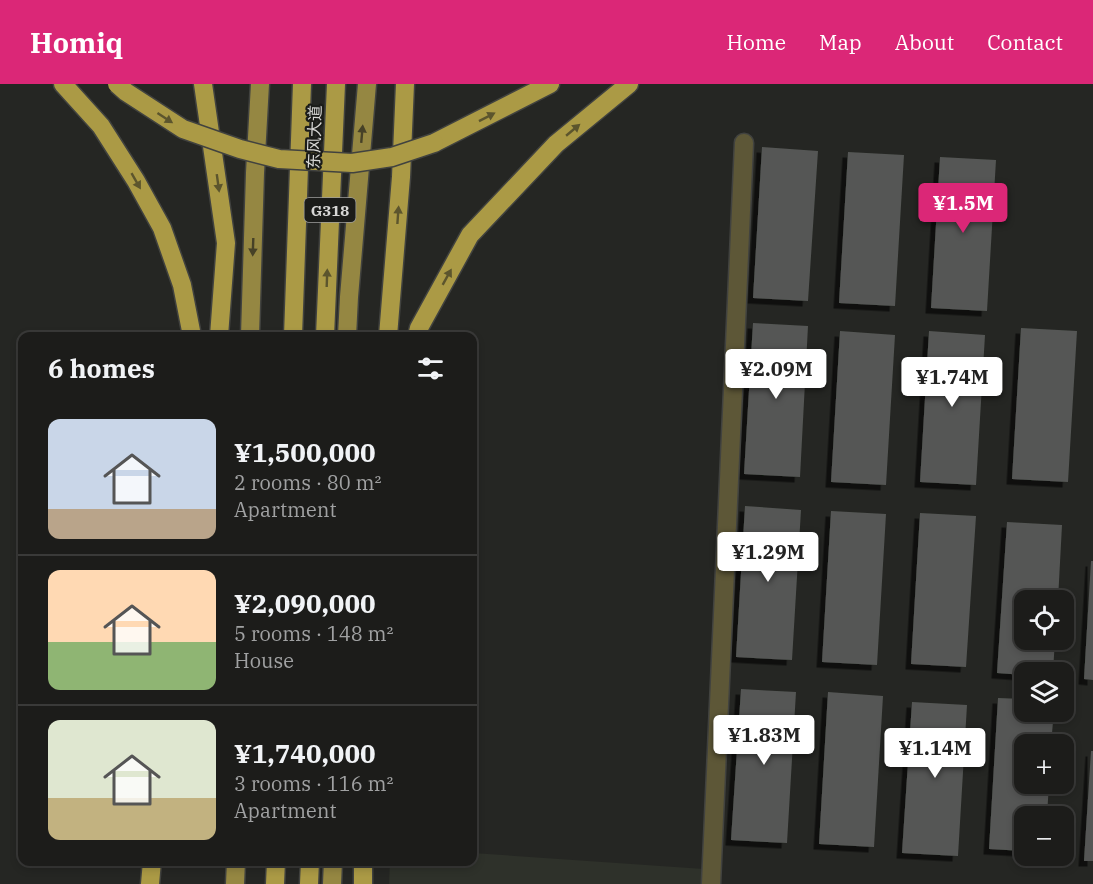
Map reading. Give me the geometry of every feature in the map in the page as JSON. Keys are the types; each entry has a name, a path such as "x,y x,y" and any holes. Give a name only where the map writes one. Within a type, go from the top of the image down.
{"highway":[{"path":"63,84 101,126 136,181 162,228 182,285 191,332"},
{"path":"117,84 183,129 240,149 279,159 352,163 392,157 434,143 550,84"},
{"path":"203,84 226,243 219,332"},
{"name":"东风大道","path":"293,332 302,84"},
{"name":"东风大道","path":"325,332 336,84"},
{"path":"388,332 405,84"},
{"path":"418,332 470,235 556,144 628,84"},
{"path":"150,884 152,866"},
{"path":"275,884 276,866"},
{"path":"309,866 309,884"},
{"path":"363,866 363,884"}],"main road":[{"path":"250,332 260,84"},
{"path":"347,332 348,297 367,84"},
{"path":"235,884 236,866"},
{"path":"332,884 333,866"}],"lane":[{"path":"711,884 744,143"}],"shaded area":[{"path":"477,853 704,869 703,884 389,884 390,866 477,866"}],"building":[{"path":"762,147 818,151 808,301 753,298"},
{"path":"848,152 904,155 895,306 839,303"},
{"path":"940,157 996,160 987,311 931,308"},
{"path":"753,323 808,326 800,477 744,474"},
{"path":"1021,328 1077,331 1068,482 1012,479"},
{"path":"840,331 895,335 886,485 831,482"},
{"path":"929,331 985,335 976,485 920,482"},
{"path":"745,506 801,510 792,660 736,657"},
{"path":"831,511 886,514 877,665 822,662"},
{"path":"920,513 976,516 966,667 911,664"},
{"path":"1007,522 1062,525 1059,590 1014,590 1014,650 1054,650 1054,662 1014,662 1014,674 997,673"},
{"path":"1091,561 1093,561 1093,680 1084,679"},
{"path":"741,689 796,692 787,843 731,840"},
{"path":"828,692 883,696 874,847 819,844"},
{"path":"998,698 1014,699 1014,722 1053,722 1052,734 1014,734 1014,794 1048,794 1048,806 1014,806 1014,850 989,849"},
{"path":"912,702 967,705 958,856 902,853"},
{"path":"1091,751 1093,751 1093,861 1084,861"}]}
